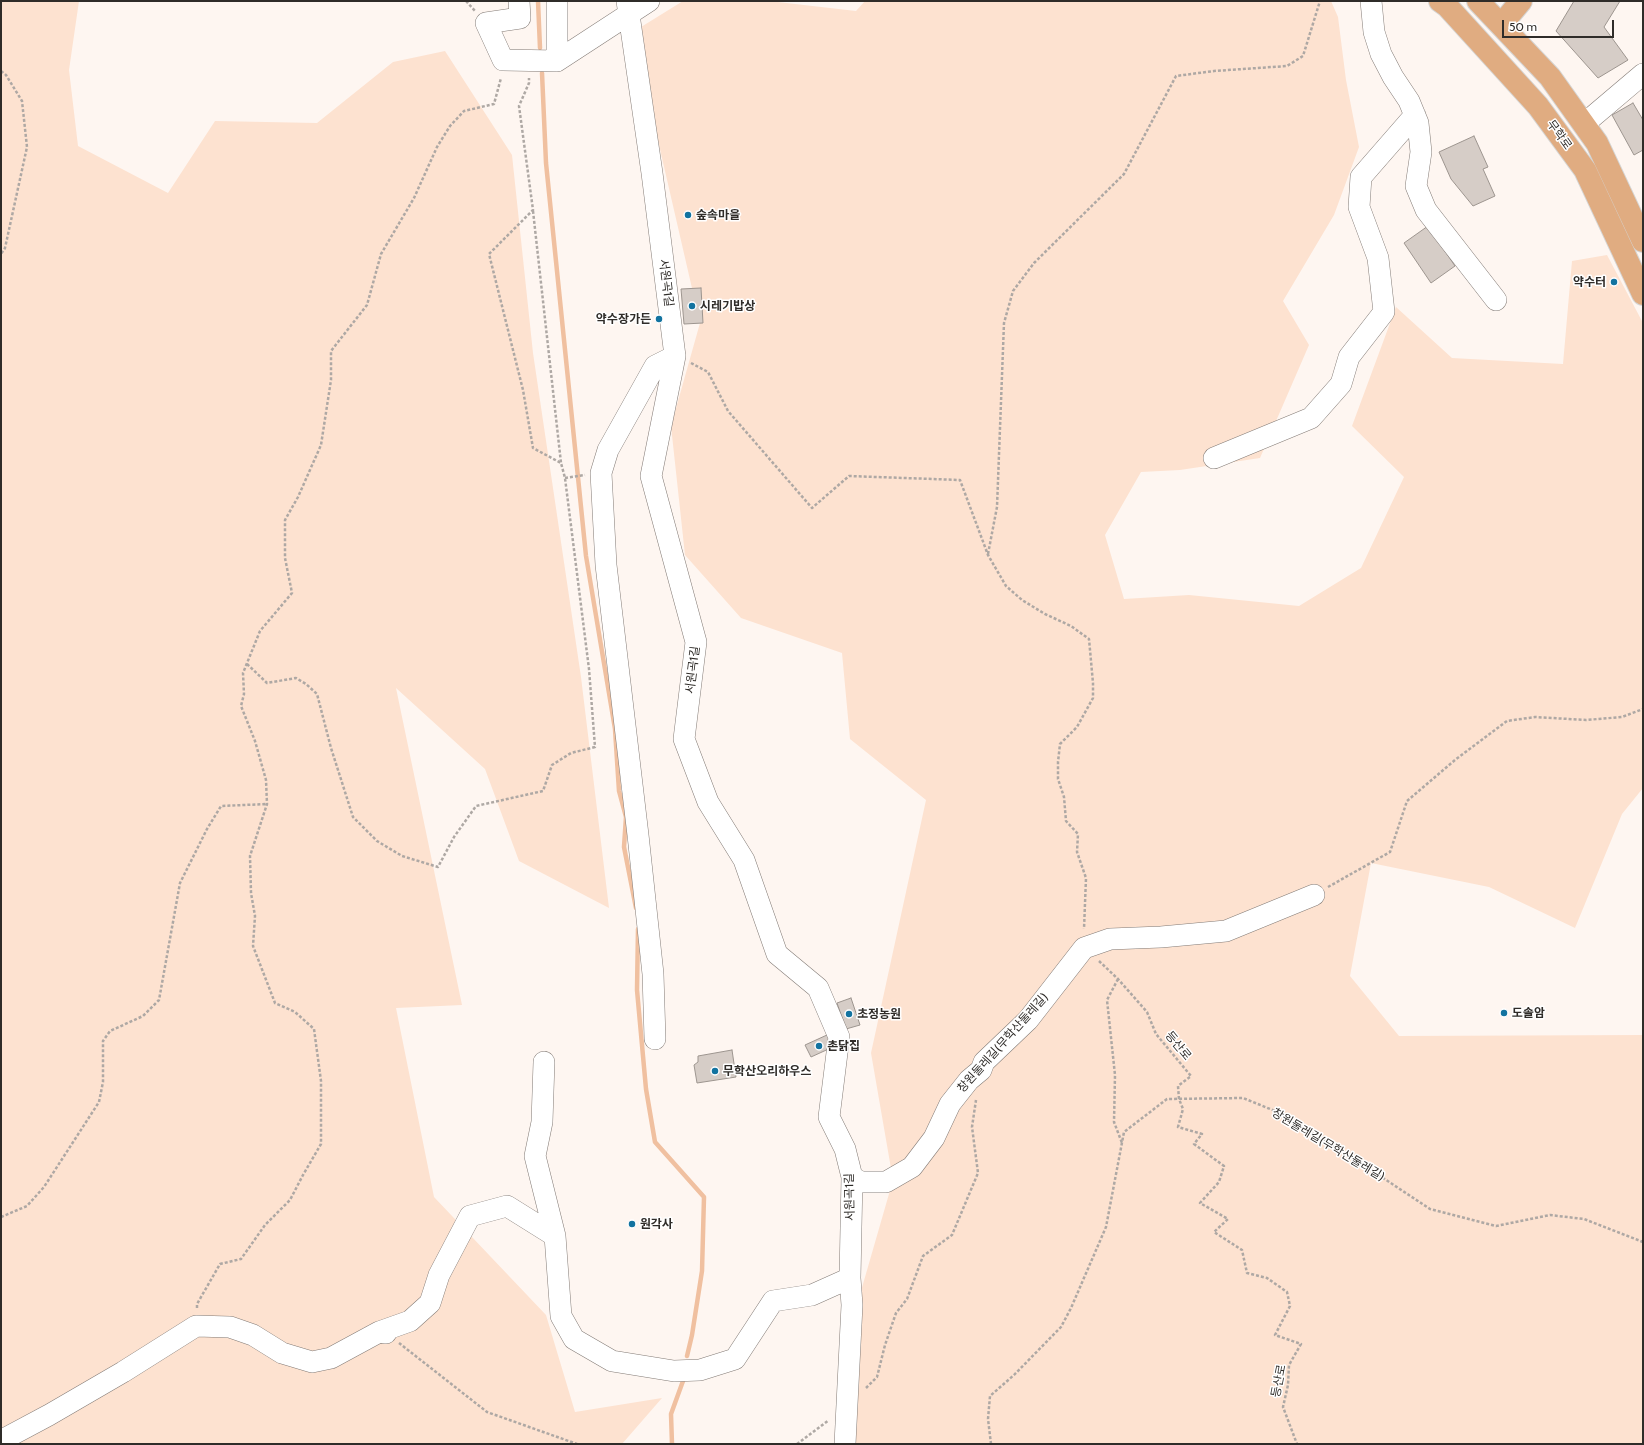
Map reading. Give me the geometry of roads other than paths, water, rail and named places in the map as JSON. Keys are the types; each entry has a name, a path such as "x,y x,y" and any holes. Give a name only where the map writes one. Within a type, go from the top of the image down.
{"main road":[{"name":"무학로","path":"1440,1 1447,6 1538,106 1585,170 1643,294"},
{"path":"1478,1 1550,77 1584,124 1597,143 1643,241"},
{"path":"1501,25 1521,1"}],"street":[{"path":"519,1 520,18 486,23 503,60 557,61 628,7 649,1"},
{"path":"557,1 557,61"},
{"path":"1371,1 1374,32 1381,54 1393,77 1409,101 1418,123 1421,152 1416,186 1426,210 1496,300"},
{"name":"서원곡1길","path":"628,7 652,173 675,356 651,476 696,642 684,739 708,802 744,860 777,954 818,988 839,1037 829,1117 845,1149 852,1177 850,1278 852,1305 845,1444"},
{"path":"1584,124 1643,74"},
{"path":"1214,458 1311,418 1341,384 1349,357 1384,312 1378,258 1359,207 1361,177 1415,116"},
{"path":"655,1040 653,974 606,565 601,473 608,450 655,366 675,356"},
{"name":"창원둘레길(무학산둘레길)","path":"852,1177 861,1182 886,1182 912,1168 934,1138 950,1104 970,1080 981,1070 984,1062 1028,1020 1084,948 1110,939 1154,938 1226,930 1314,895"},
{"path":"544,1062 542,1122 535,1156 555,1236 561,1316 574,1339 612,1362 674,1371 700,1370 735,1359 773,1301 812,1295 850,1278"},
{"path":"1,1439 4,1439 49,1415 116,1376 196,1326 230,1327 253,1335 282,1353 312,1362 331,1358 410,1321 430,1303 439,1275 470,1216 507,1206 555,1236"}],"waterway":[{"path":"538,1 540,48"},
{"path":"542,73 546,163 586,556 615,729 619,791 626,817 624,847 636,908"},
{"path":"638,929 637,990 646,1089 655,1142 704,1197 702,1271 692,1335 687,1356"},
{"path":"672,1444 671,1414 683,1381"}],"place":[{"name":"숲속마을","path":"688,215"},
{"name":"약수터","path":"1614,282"},
{"name":"시레기밥상","path":"692,306"},
{"name":"약수장가든","path":"659,319"},
{"name":"도솔암","path":"1504,1013"},
{"name":"초정농원","path":"849,1014"},
{"name":"촌닭집","path":"819,1046"},
{"name":"무학산오리하우스","path":"715,1071"},
{"name":"원각사","path":"632,1224"}]}
